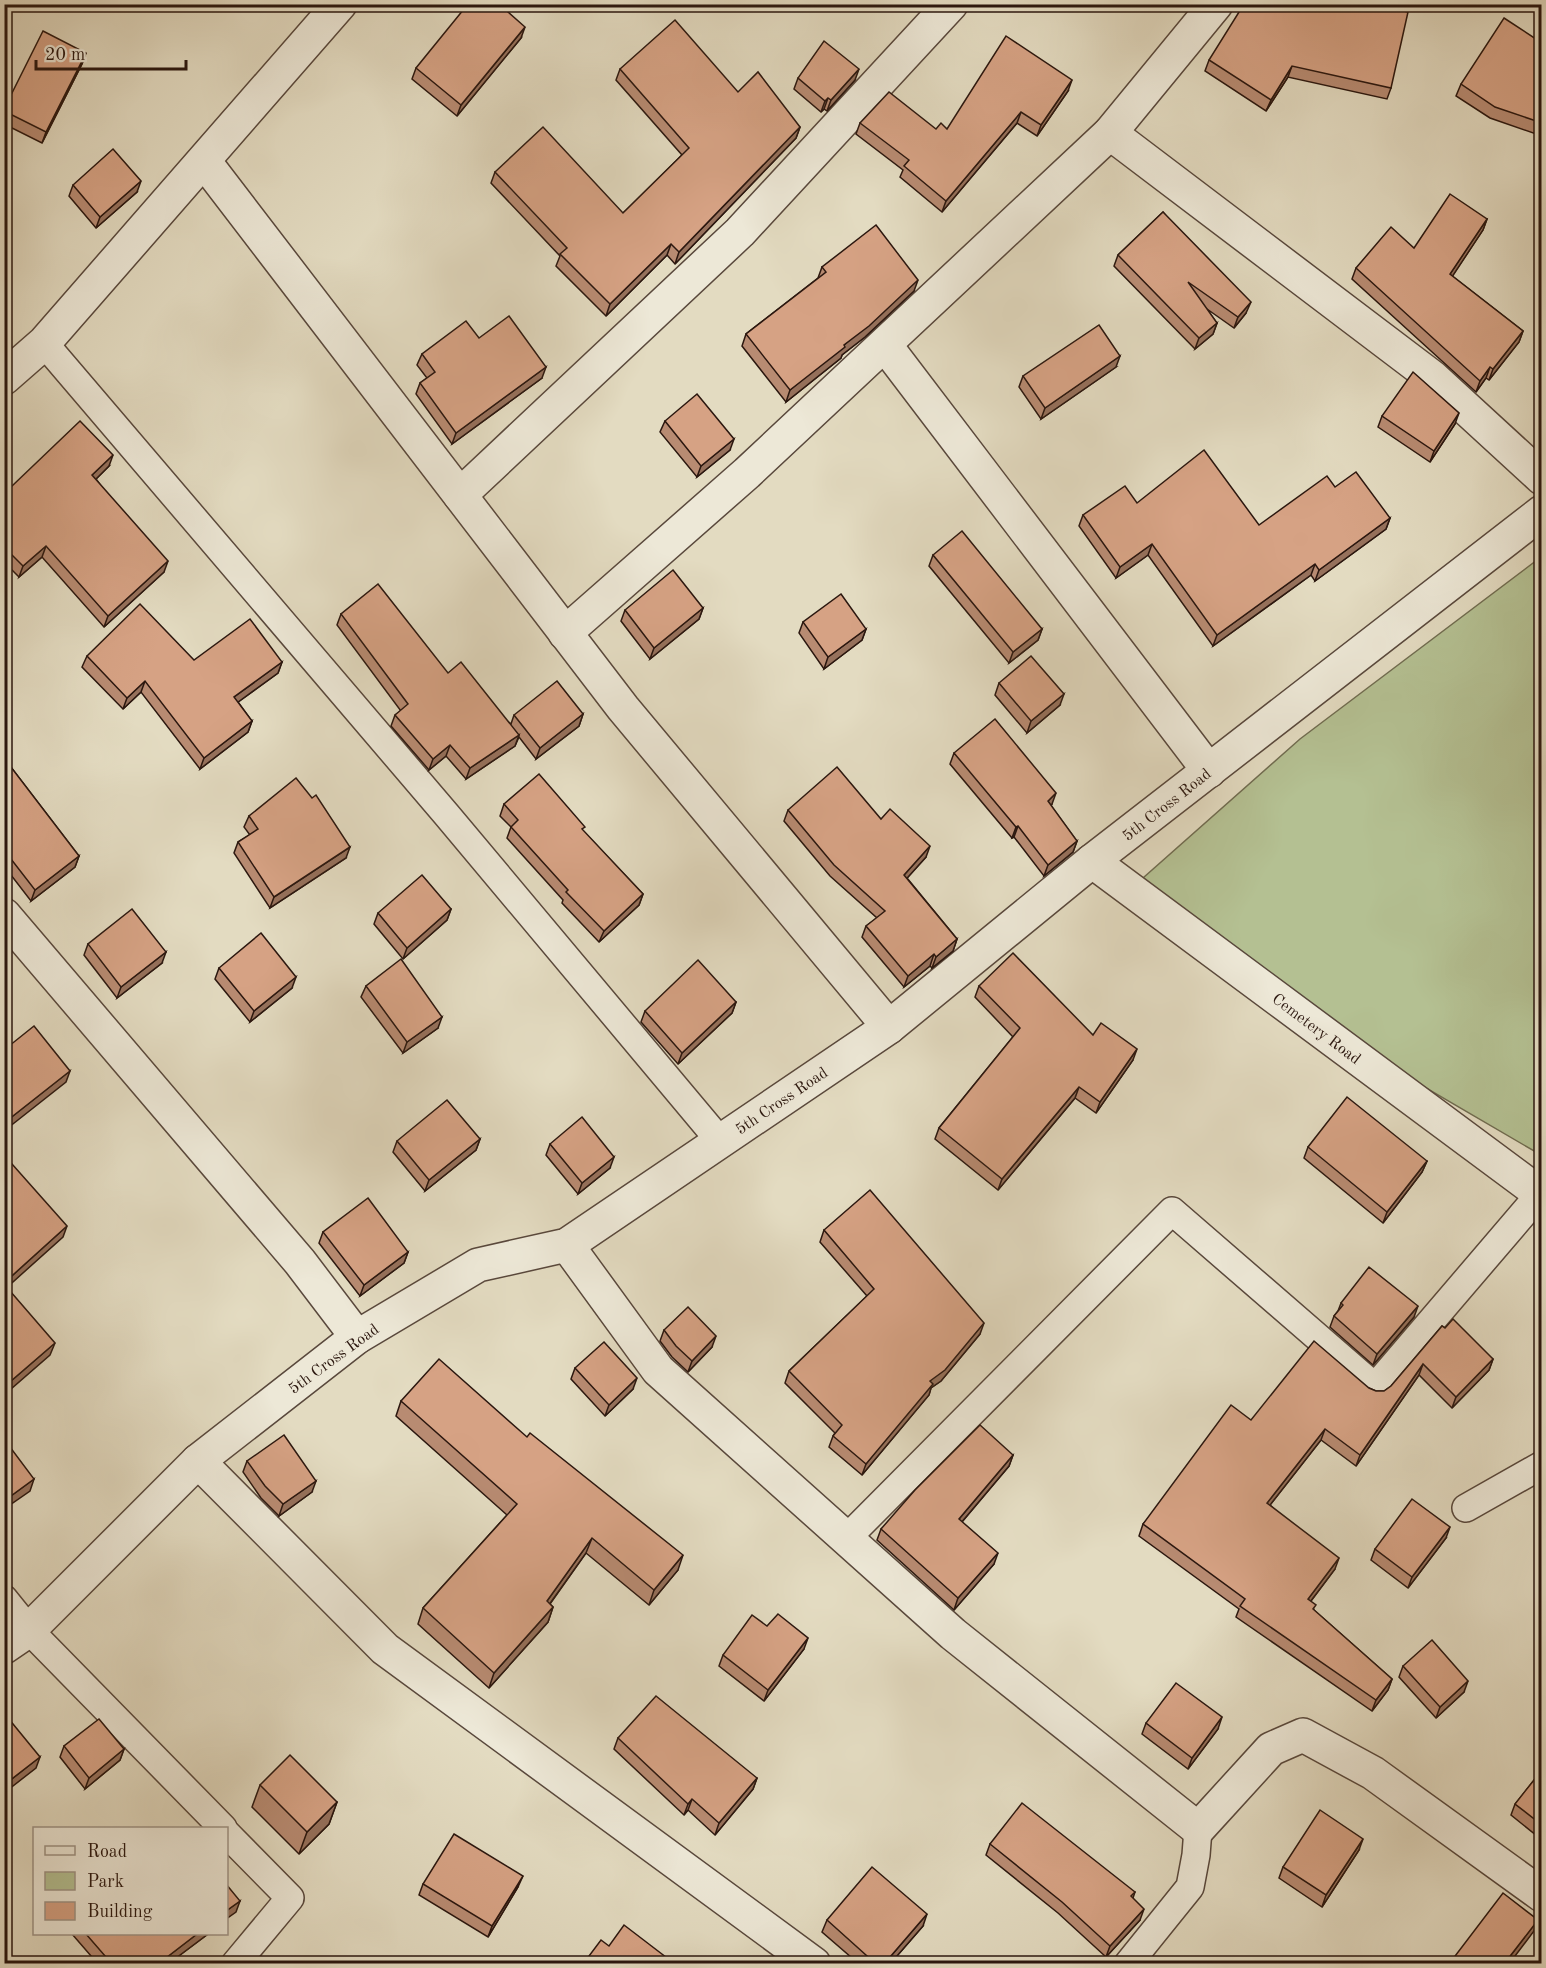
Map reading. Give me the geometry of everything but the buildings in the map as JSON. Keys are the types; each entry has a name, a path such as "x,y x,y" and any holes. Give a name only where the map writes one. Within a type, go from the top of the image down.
{"street":[{"path":"4,378 44,343 340,4"},
{"path":"460,495 740,232 951,4"},
{"path":"565,633 747,473 1110,133 1216,4"},
{"path":"1110,133 1432,377 1542,478"},
{"path":"204,161 623,708 889,1027"},
{"path":"885,345 1209,771"},
{"name":"5th Cross Road","path":"17,1639 198,1461 357,1337 478,1265 567,1245 889,1027 1092,861 1542,513"},
{"name":"Cemetery Road","path":"1092,861 1541,1194"},
{"path":"4,915 300,1262 357,1337"},
{"path":"567,1245 658,1370 953,1634 1198,1829 1271,1749 1303,1735 1373,1773 1542,1895"},
{"path":"198,1461 385,1649 814,1964"}],"lane":[{"path":"44,343 446,814 720,1141"},
{"path":"846,1539 1172,1211 1375,1387 1541,1194"},
{"path":"1466,1508 1542,1465"},
{"path":"4,1599 17,1639 222,1827"},
{"path":"1128,1964 1190,1887 1198,1829"},
{"path":"228,1835 290,1898 235,1964"}],"green space":[{"path":"1541,557 1541,1155 1361,1050 1214,940 1143,878 1300,739"}]}
